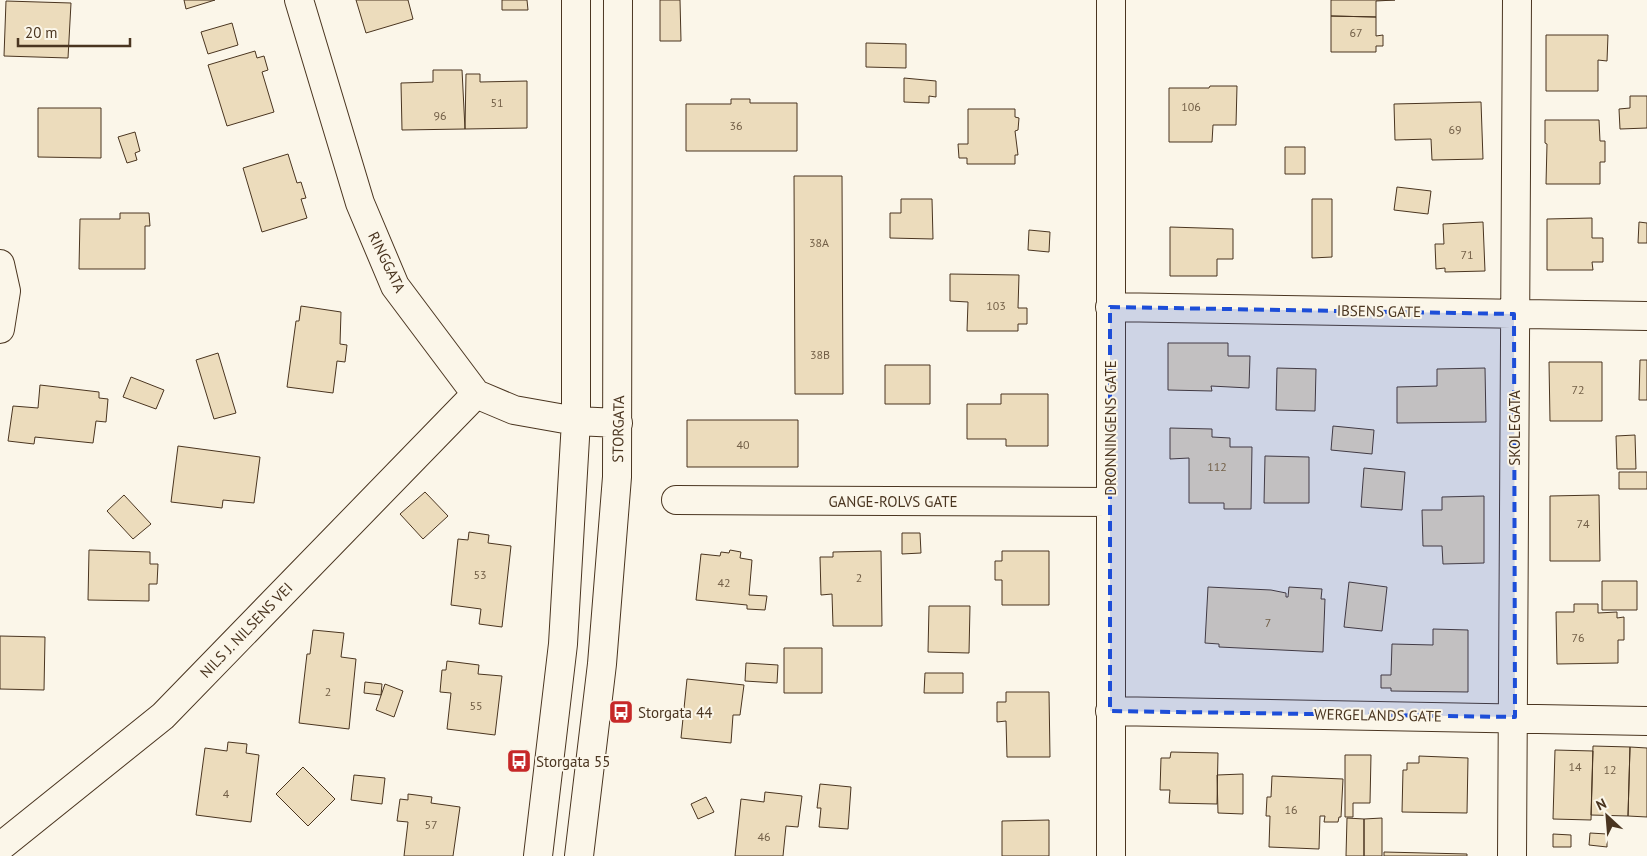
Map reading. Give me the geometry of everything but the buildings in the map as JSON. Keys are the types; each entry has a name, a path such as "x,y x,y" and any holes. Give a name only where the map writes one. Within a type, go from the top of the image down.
{"street":[{"name":"RINGGATA","path":"299,0 360,203 395,286 476,394"},
{"path":"538,856 563,644 576,420 576,0"},
{"name":"STORGATA","path":"579,856 602,664 618,423 618,0"},
{"name":"DRONNINGENS GATE","path":"1111,0 1109,502 1111,856"},
{"name":"SKOLEGATA","path":"1512,856 1515,718 1514,314 1517,0"},
{"path":"0,264 6,291 0,329"},
{"name":"IBSENS GATE","path":"1110,306 1647,316"},
{"path":"476,394 514,410 576,420 618,423"},
{"name":"NILS J. NILSENS VEI","path":"0,847 163,716 476,394"},
{"name":"GANGE-ROLVS GATE","path":"676,500 1109,502"},
{"name":"WERGELANDS GATE","path":"1110,711 1647,721"}],"highlighted area":[{"path":"1110,307 1514,314 1515,717 1110,711"}],"place":[{"name":"Storgata 44","path":"621,712"},
{"name":"Storgata 55","path":"519,761"}]}
